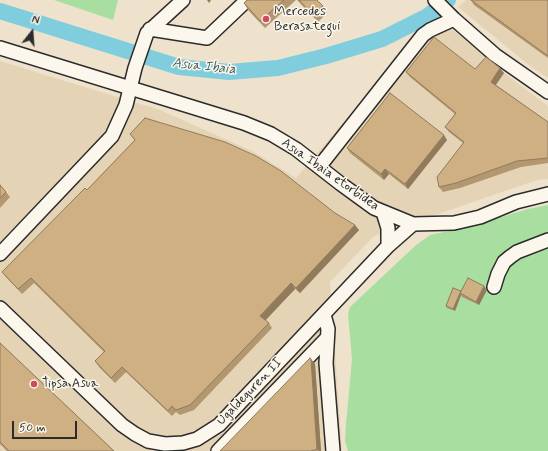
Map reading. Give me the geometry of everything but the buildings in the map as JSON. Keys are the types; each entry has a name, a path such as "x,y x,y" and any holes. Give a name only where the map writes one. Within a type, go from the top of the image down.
{"street":[{"path":"0,254 112,136 126,105 129,88 147,34 183,0"},
{"path":"147,34 207,38 247,0"},
{"path":"435,0 450,16 495,55 548,92"},
{"path":"319,167 423,35 450,16"},
{"name":"Asua Ibaia etorbidea","path":"0,48 244,122 296,149 374,208 413,224 454,223 480,217 516,202 548,194"},
{"path":"383,212 388,228 388,246"},
{"name":"Ugaldeguren II","path":"0,308 122,425 148,441 173,444 197,439 219,425 388,246 413,224"},
{"path":"494,287 504,262 517,252 548,240"},
{"path":"324,315 328,329 326,363 333,451"},
{"path":"218,451 327,338"},
{"path":"210,432 215,451"}],"shaded area":[{"path":"466,0 548,0 548,78 530,66 458,7"},
{"path":"435,15 512,79 548,106 548,179 537,180 374,236 330,282 342,451 0,451 0,61 160,110 252,151 296,178"}],"green space":[{"path":"54,0 118,0 113,20"},
{"path":"548,205 548,451 348,451 345,441 352,359 348,314 350,307 415,246 430,235 469,227 528,209"}],"waterway":[{"name":"Asua Ibaia","path":"0,11 179,67 229,72 278,68 326,56 382,39 426,17 448,0"}],"place":[{"name":"Mercedes Berasategui","path":"266,19"},
{"name":"Tipsa Asua","path":"34,384"}]}
